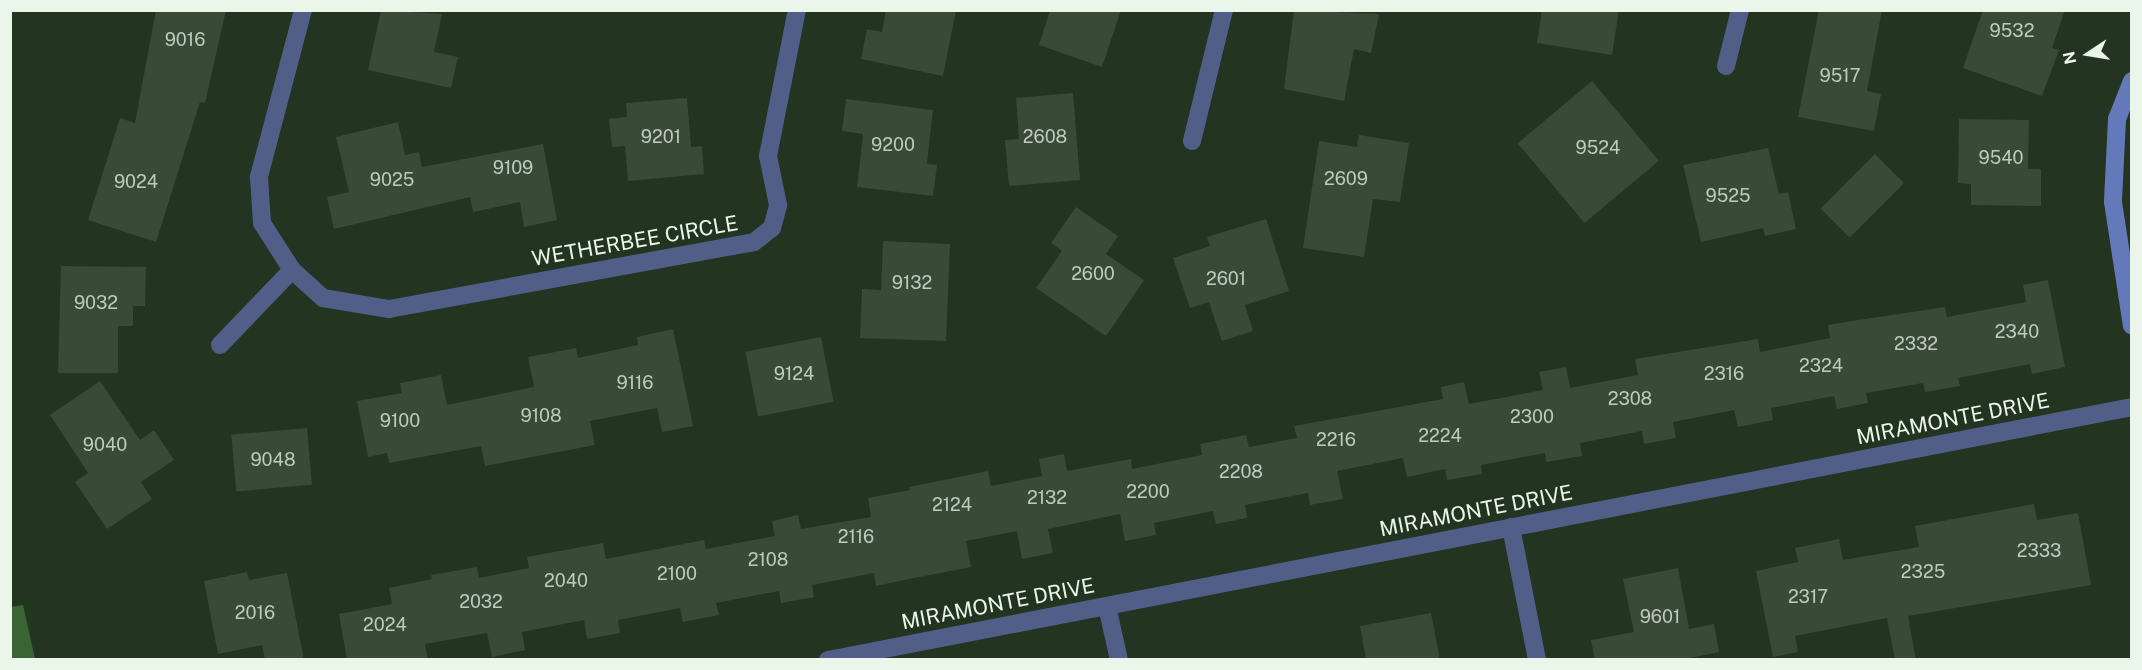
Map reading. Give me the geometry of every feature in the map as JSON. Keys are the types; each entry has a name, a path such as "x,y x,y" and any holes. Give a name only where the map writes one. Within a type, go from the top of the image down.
{"street":[{"name":"WETHERBEE CIRCLE","path":"303,10 259,177 262,223 292,270 323,298 389,309 754,242 772,228 778,205 768,156 797,10"},
{"path":"1192,141 1224,10"},
{"path":"1726,66 1740,10"},
{"path":"2132,81 2117,119 2113,202 2132,326"},
{"path":"220,345 292,270"},
{"name":"MIRAMONTE DRIVE","path":"828,660 2132,407"},
{"path":"1511,527 1537,660"},
{"path":"1107,606 1119,660"}],"green space":[{"path":"23,605 35,659 11,659 11,607"}],"building":[{"path":"156,10 226,10 205,103 200,102 156,242 88,220 120,118 135,123"},
{"path":"381,10 442,14 434,52 458,57 451,88 368,70"},
{"path":"886,10 956,10 943,76 861,59 867,29 882,32"},
{"path":"1050,10 1121,10 1102,67 1039,45"},
{"path":"1294,10 1379,14 1371,53 1354,49 1344,101 1284,89"},
{"path":"1542,10 1619,10 1612,55 1537,43"},
{"path":"1819,10 1882,10 1867,91 1881,94 1874,131 1798,117"},
{"path":"1983,10 2065,10 2052,48 2059,50 2042,96 1963,68"},
{"path":"1592,81 1659,161 1585,223 1518,143"},
{"path":"1073,93 1080,180 1009,186 1005,140 1019,139 1016,98"},
{"path":"687,98 691,147 702,146 704,174 628,181 625,146 612,147 609,119 627,117 626,103"},
{"path":"846,99 933,110 927,164 937,165 933,196 857,187 863,134 842,131"},
{"path":"1959,119 2029,120 2028,169 2041,169 2041,206 1971,205 1971,184 1958,183"},
{"path":"398,122 405,155 419,152 422,167 543,144 557,220 524,227 520,202 473,212 470,197 334,229 327,197 349,192 336,137"},
{"path":"1359,135 1409,143 1400,202 1373,199 1364,257 1303,248 1319,141 1357,147"},
{"path":"1768,148 1779,194 1788,192 1796,229 1765,236 1763,228 1701,242 1683,165"},
{"path":"1875,154 1904,183 1850,237 1821,208"},
{"path":"1076,207 1118,236 1106,254 1144,280 1106,336 1036,288 1062,251 1051,243"},
{"path":"1266,219 1289,291 1245,305 1253,331 1222,341 1209,302 1190,308 1173,258 1210,246 1207,237"},
{"path":"883,241 950,244 946,341 860,338 862,289 881,290"},
{"path":"61,266 146,267 145,306 133,306 133,326 118,326 118,373 58,373"},
{"path":"2048,280 2065,367 2032,374 2030,364 1958,378 1960,386 1925,392 1923,383 1866,393 1868,403 1837,409 1834,396 1771,408 1773,420 1738,427 1734,410 1673,422 1676,438 1644,444 1642,431 1580,443 1582,456 1546,462 1545,453 1481,465 1482,474 1447,480 1445,469 1407,477 1403,458 1337,471 1343,499 1310,505 1308,493 1245,505 1247,518 1216,524 1213,511 1154,523 1156,535 1125,541 1120,514 1048,529 1053,553 1022,559 1017,531 966,541 971,567 876,586 874,573 812,585 814,597 781,603 779,591 716,603 719,615 683,622 680,608 618,620 620,633 587,639 584,620 522,632 525,650 492,657 487,633 425,644 428,660 347,660 339,614 392,604 389,588 432,579 431,575 477,567 479,578 529,568 527,557 603,543 606,559 704,540 706,549 775,536 772,521 798,515 801,529 871,517 868,498 910,490 909,487 988,471 991,486 1042,476 1039,459 1064,454 1067,471 1131,459 1132,469 1202,455 1200,444 1246,435 1249,447 1297,438 1294,426 1443,399 1441,387 1464,382 1469,404 1543,390 1539,372 1566,367 1570,388 1638,375 1635,359 1758,339 1760,352 1830,338 1828,325 1945,307 1947,317 2026,302 2023,285"},
{"path":"673,329 693,426 662,432 657,408 590,421 595,445 485,466 481,446 389,463 387,453 368,457 357,401 402,393 400,383 441,375 447,405 534,387 528,357 576,348 578,358 638,345 637,337"},
{"path":"821,337 834,402 758,416 745,352"},
{"path":"100,381 140,440 154,430 174,460 141,482 152,499 107,529 75,482 88,473 50,415"},
{"path":"307,428 312,485 236,491 231,435"},
{"path":"2034,504 2037,520 2078,513 2091,585 1908,616 1916,660 1895,660 1887,618 1795,636 1798,652 1773,657 1756,571 1798,562 1795,548 1839,539 1843,560 1919,547 1915,526"},
{"path":"1678,568 1689,629 1714,624 1719,652 1681,660 1595,660 1591,640 1634,632 1623,579"},
{"path":"247,572 249,580 287,573 304,660 265,660 262,645 218,654 204,581"},
{"path":"1431,613 1440,660 1366,660 1360,626"}]}
